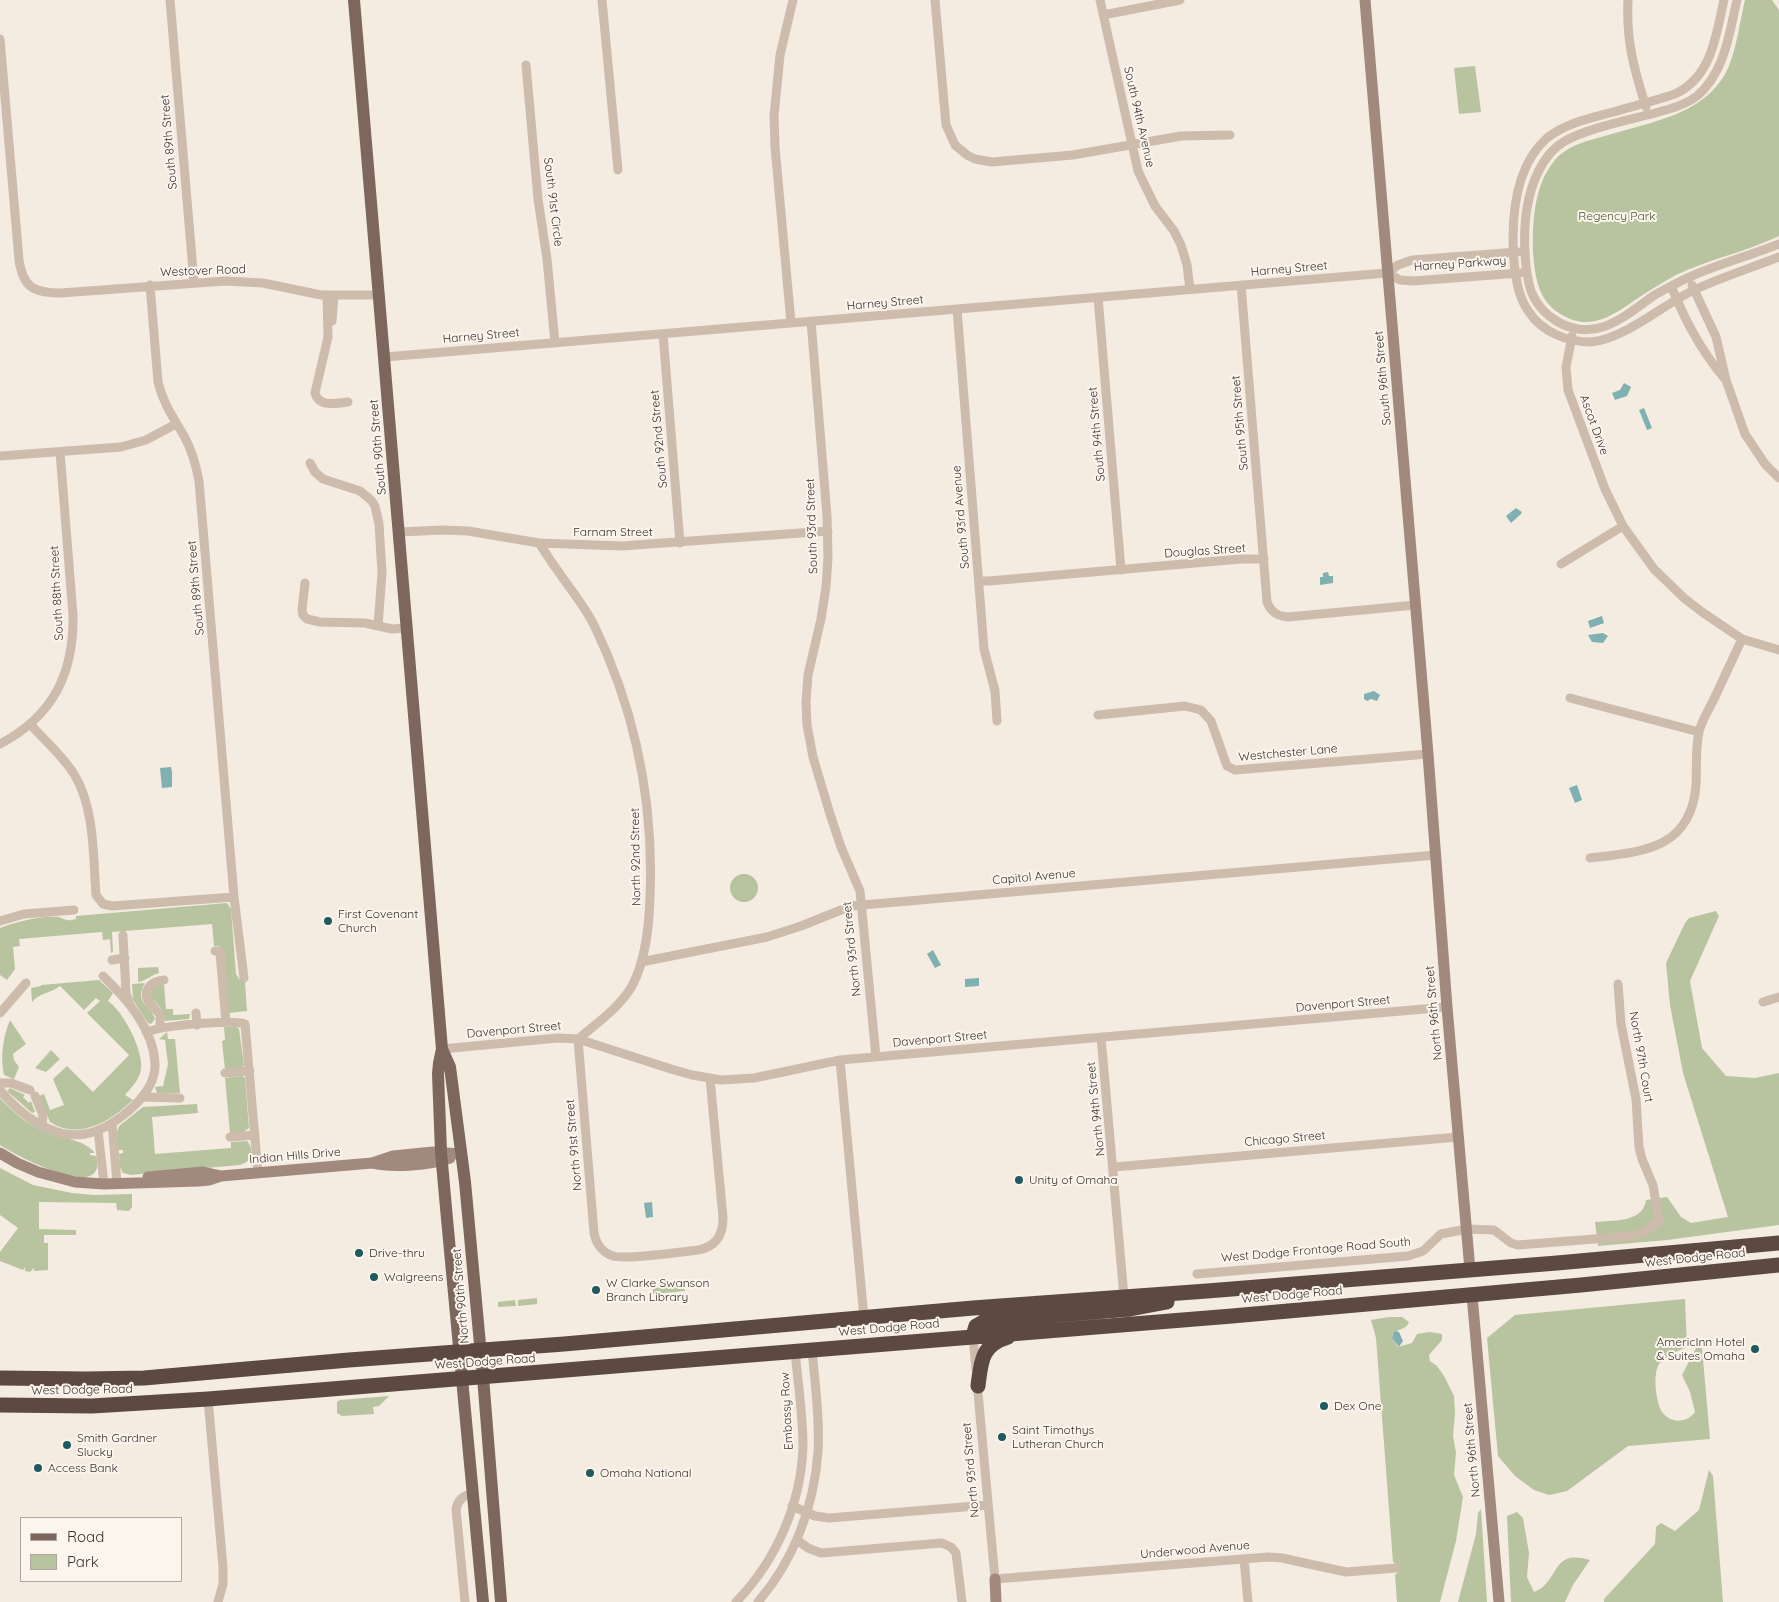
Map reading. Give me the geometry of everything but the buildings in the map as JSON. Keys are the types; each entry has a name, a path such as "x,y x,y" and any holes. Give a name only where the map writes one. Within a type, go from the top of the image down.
{"highway":[{"path":"1722,1248 1779,1232"},
{"name":"West Dodge Road","path":"0,1378 86,1380 144,1378 864,1318 1207,1292 1779,1243"},
{"name":"West Dodge Road","path":"0,1405 92,1406 208,1399 1472,1295 1779,1265"},
{"path":"1723,1271 1779,1274"},
{"path":"973,1336 976,1326 985,1321 1130,1309 1165,1303 1207,1292"},
{"path":"978,1386 983,1358 990,1345 1002,1339 1030,1332"}],"main road":[{"name":"South 90th Street","path":"354,0 429,891"},
{"name":"North 90th Street","path":"429,891 442,1049 438,1070 441,1156 483,1602"},
{"name":"North 90th Street","path":"442,1049 449,1064 461,1154 483,1377 501,1602"}],"street":[{"name":"South 89th Street","path":"170,0 194,282"},
{"path":"602,0 618,170"},
{"path":"791,323 775,147 774,116 780,55 793,0"},
{"path":"935,0 945,119 948,132 961,151 976,159 992,162 1073,155 1181,136 1230,135"},
{"name":"South 94th Avenue","path":"1100,0 1138,171 1155,206 1174,231 1181,245 1187,265 1190,289"},
{"path":"1103,15 1180,0"},
{"name":"South 96th Street","path":"1365,0 1428,754"},
{"path":"1628,0 1627,22 1631,58 1648,115"},
{"path":"1724,0 1710,55 1700,74 1682,90 1559,130 1546,140 1527,165 1516,199 1513,223 1515,273 1518,290 1529,313 1549,331 1570,340 1593,342 1615,336 1694,290 1779,257"},
{"path":"1737,0 1721,65 1710,82 1689,102 1565,141 1555,149 1539,171 1528,202 1525,224 1530,287 1539,306 1556,321 1574,328 1592,330 1610,325 1670,286 1779,244"},
{"name":"Westover Road","path":"0,39 19,260 21,274 28,285 42,292 61,293 194,282 247,281 331,296 380,295"},
{"name":"South 91st Circle","path":"526,65 538,199 548,258 555,343"},
{"name":"Harney Parkway","path":"1526,251 1412,260 1398,265 1388,273 1400,280 1412,281 1528,272"},
{"name":"Harney Street","path":"384,357 1388,273"},
{"path":"1688,278 1716,337 1726,380 1745,434 1765,464 1779,478"},
{"name":"South 95th Street","path":"1241,285 1264,559"},
{"name":"South 89th Street","path":"150,286 158,382 163,401 192,452 199,481 234,897 244,978"},
{"path":"1670,286 1703,351 1726,380"},
{"path":"331,296 329,331 315,390 316,397 325,404 348,402"},
{"name":"South 94th Street","path":"1098,297 1121,570"},
{"name":"South 93rd Avenue","path":"957,309 984,649 995,691 997,721"},
{"name":"South 93rd Street","path":"811,321 828,531 826,586 821,619 808,675 806,702 808,732 813,757"},
{"name":"Ascot Drive","path":"1574,328 1570,340 1566,367 1568,390 1605,489 1623,526 1654,569 1702,612 1742,639 1779,650"},
{"name":"South 92nd Street","path":"663,334 680,543"},
{"path":"0,456 134,444 146,440 176,424"},
{"name":"South 88th Street","path":"31,725 50,702 63,678 70,658 72,644 73,615 60,452"},
{"path":"310,462 323,479 360,491 375,506 379,524 382,573 378,626"},
{"path":"1561,564 1623,526"},
{"name":"Farnam Street","path":"399,532 468,531 539,543 622,546 828,531"},
{"name":"North 92nd Street","path":"539,543 558,572 578,597 594,624 621,691 642,770 649,821 651,880 646,943 637,976 624,998 578,1039"},
{"name":"Douglas Street","path":"979,581 1241,559 1264,559 1267,602 1272,611 1281,616 1416,605"},
{"path":"305,583 302,610 303,615 307,619 314,622 365,623 392,629 407,628"},
{"path":"1590,858 1630,854 1648,850 1667,841 1676,833 1688,816 1694,801 1699,732 1742,639"},
{"path":"1570,698 1699,732"},
{"name":"Westchester Lane","path":"1098,715 1185,706 1201,710 1211,721 1227,766 1235,770 1428,754"},
{"path":"0,744 31,725 69,768 83,791 89,816 96,895 99,900 108,906 234,897"},
{"name":"North 96th Street","path":"1428,754 1447,1007 1470,1270"},
{"name":"North 93rd Street","path":"813,757 841,847 860,891 876,1057"},
{"name":"Capitol Avenue","path":"641,962 767,937 851,906 1436,855"},
{"path":"0,921 24,914 74,910"},
{"path":"0,1090 18,1108 42,1125 75,1135 87,1134 112,1123 126,1113 142,1097 152,1080 155,1065 154,1054 146,1032 126,993 123,935"},
{"path":"215,951 220,953 226,1022"},
{"path":"112,960 124,958"},
{"path":"103,976 129,1002"},
{"path":"160,1028 160,1015 147,1000 146,993 152,983 164,980"},
{"path":"0,1013 7,997 26,983"},
{"name":"North 97th Court","path":"1618,984 1621,1024 1636,1099 1639,1148 1653,1185 1659,1221"},
{"path":"1763,1002 1779,997"},
{"name":"Davenport Street","path":"442,1049 558,1038 578,1039 671,1069 721,1080 754,1078 840,1060 1447,1007"},
{"path":"196,1014 197,1025"},
{"path":"146,1032 160,1028 226,1022 245,1024 258,1173"},
{"name":"North 94th Street","path":"1101,1037 1124,1297"},
{"name":"North 91st Street","path":"578,1039 593,1228 595,1240 610,1255 619,1257 698,1250 712,1245 720,1234 723,1222 710,1078"},
{"path":"840,1060 864,1318"},
{"path":"225,1073 250,1071"},
{"path":"0,1083 12,1083 32,1093 43,1115 42,1125"},
{"path":"142,1097 180,1098"},
{"path":"112,1123 117,1184"},
{"path":"98,1130 104,1184"},
{"path":"230,1137 255,1135"},
{"name":"Chicago Street","path":"1114,1167 1458,1137"},
{"name":"Indian Hills Drive","path":"0,1153 17,1163 55,1178 82,1184 135,1182 151,1176 178,1173 206,1172 220,1176 372,1163 393,1156 461,1154"},
{"name":"West Dodge Frontage Road South","path":"1197,1274 1408,1256 1423,1251 1441,1234 1467,1229 1489,1228 1514,1244 1524,1245 1632,1236 1644,1232 1659,1221"},
{"name":"North 96th Street","path":"1472,1295 1499,1602"},
{"name":"North 93rd Street","path":"973,1336 996,1602"},
{"path":"758,1602 781,1571 797,1540 813,1489 818,1452 812,1350"},
{"name":"Embassy Row","path":"736,1602 753,1583 781,1537 799,1480 802,1424 795,1351"},
{"path":"208,1399 224,1567 218,1602"},
{"path":"802,1450 818,1452"},
{"path":"465,1602 456,1509 462,1497 473,1492"},
{"path":"792,1506 807,1513 825,1518 835,1518 988,1505"},
{"path":"797,1540 808,1548 821,1553 947,1544 953,1549 958,1561 962,1602"},
{"name":"Underwood Avenue","path":"995,1579 1244,1559 1282,1558 1346,1572 1396,1568"},
{"path":"1244,1559 1248,1602"}],"green space":[{"name":"Regency Park","path":"1745,0 1772,0 1779,10 1779,236 1676,275 1619,311 1600,320 1580,322 1559,313 1552,308 1542,294 1535,270 1533,253 1536,204 1548,170 1560,155 1572,147 1658,121 1692,106 1707,96 1719,83 1729,66"},
{"path":"1475,66 1481,112 1459,114 1454,68"},
{"path":"744,874 754,878 758,888 754,898 744,902 734,898 730,888 734,878"},
{"path":"227,903 231,909 236,974 239,979 245,982 247,1011 229,1013 224,952 219,946 214,946 212,924 112,932 113,952 111,953 110,939 103,940 102,932 19,939 20,946 13,947 15,969 7,980 0,975 0,928 13,923 44,917 58,917 70,920 76,919 76,916"},
{"path":"1716,911 1719,916 1690,981 1702,1048 1726,1076 1755,1078 1779,1073 1779,1225 1667,1240 1598,1246 1595,1222 1633,1217 1644,1207 1646,1200 1667,1197 1681,1217 1691,1223 1728,1217 1683,1073 1670,1005 1666,963 1689,918"},
{"path":"158,967 159,973 138,982 138,968"},
{"path":"99,980 113,993 108,1001 120,1013 136,1042 141,1069 135,1083 125,1095 133,1100 124,1108 94,1126 72,1130 50,1122 39,1096 44,1094 50,1110 64,1105 53,1079 67,1066 93,1092 129,1055 87,1013 100,1001 96,998 84,1010 60,986 32,1002 31,988 41,985"},
{"path":"145,983 141,995 155,1019 151,1024 148,1023 133,1000 132,984"},
{"path":"164,984 166,1009 173,1009 173,1015 190,1014 189,1019 165,1021 162,1010 151,996 155,986"},
{"path":"10,1020 26,1044 13,1054 14,1060 19,1067 14,1079 4,1075 2,1061 4,1040"},
{"path":"224,1027 236,1027 239,1029 244,1065 242,1068 225,1070 222,1041 225,1040"},
{"path":"167,1032 168,1039 175,1039 180,1093 157,1093 155,1087 163,1086 168,1064 165,1040 159,1039"},
{"path":"51,1050 60,1059 46,1072 35,1068"},
{"path":"242,1076 245,1078 249,1128 243,1132 230,1133 225,1078"},
{"path":"10,1088 25,1095 23,1097 29,1103 31,1101 35,1112 32,1113 7,1091"},
{"path":"0,1098 15,1113 32,1125 51,1134 84,1144 90,1148 95,1153 90,1153 90,1155 96,1156 96,1170 89,1176 75,1177 59,1173 23,1158 0,1145"},
{"path":"197,1104 198,1113 152,1117 155,1154 231,1148 231,1142 247,1141 251,1148 251,1156 247,1162 239,1165 131,1175 123,1173 120,1167 119,1154 123,1153 123,1150 118,1150 117,1132 119,1126 143,1107"},
{"path":"0,1168 33,1185 72,1193 94,1195 132,1194 132,1207 129,1211 117,1210 116,1203 39,1202 39,1229 76,1230 76,1235 44,1235 44,1243 48,1243 48,1270 34,1271 34,1268 30,1272 25,1271 25,1267 23,1270 0,1261 0,1252 18,1228 0,1215"},
{"path":"684,1285 685,1291 653,1294 653,1288"},
{"path":"537,1298 537,1304 518,1306 518,1300"},
{"path":"1685,1299 1687,1347 1669,1355 1660,1363 1656,1373 1657,1395 1662,1412 1670,1419 1679,1421 1692,1416 1695,1412 1690,1392 1682,1375 1696,1348 1702,1348 1710,1439 1628,1446 1567,1491 1549,1495 1534,1490 1515,1476 1498,1456 1487,1338 1515,1315"},
{"path":"515,1300 516,1306 498,1307 498,1302"},
{"path":"1402,1317 1409,1322 1406,1327 1392,1335 1398,1347 1412,1343 1417,1334 1430,1332 1442,1334 1442,1340 1429,1355 1430,1361 1437,1366 1444,1376 1454,1396 1453,1436 1456,1453 1454,1475 1463,1497 1456,1541 1440,1602 1397,1602 1395,1575 1399,1571 1399,1566 1393,1562 1376,1338 1371,1320"},
{"path":"389,1396 379,1406 373,1407 374,1414 342,1416 337,1413 337,1402 340,1400"},
{"path":"1709,1470 1713,1476 1723,1602 1604,1602 1604,1599 1655,1544 1656,1527 1661,1523 1675,1531 1699,1510"},
{"path":"1481,1509 1487,1602 1458,1602 1476,1534 1478,1513"},
{"path":"1517,1512 1523,1518 1529,1553 1527,1577 1534,1592 1549,1581 1557,1567 1568,1558 1577,1557 1590,1560 1573,1585 1565,1602 1511,1602 1507,1516"}],"water":[{"path":"1624,383 1631,387 1627,396 1615,400 1612,393 1620,390"},
{"path":"1644,408 1652,428 1647,430 1639,410"},
{"path":"1516,508 1522,512 1511,523 1506,516"},
{"path":"1328,572 1329,576 1333,576 1333,583 1320,585 1320,577 1323,577 1323,573"},
{"path":"1602,616 1604,623 1590,628 1588,621"},
{"path":"1603,633 1608,636 1603,643 1592,642 1588,635"},
{"path":"1374,691 1380,695 1377,701 1371,699 1367,701 1364,699 1364,694"},
{"path":"171,767 172,787 162,788 160,768"},
{"path":"1577,785 1582,800 1575,803 1569,788"},
{"path":"933,950 941,965 935,968 927,954"},
{"path":"979,978 979,986 965,987 965,979"},
{"path":"652,1202 653,1217 646,1218 644,1203"},
{"path":"1399,1332 1403,1341 1399,1347 1392,1338 1393,1333"}],"place":[{"name":"First Covenant Church","path":"328,921"},
{"name":"Unity of Omaha","path":"1019,1180"},
{"name":"Drive-thru","path":"359,1253"},
{"name":"Walgreens","path":"374,1277"},
{"name":"W Clarke Swanson Branch Library","path":"596,1290"},
{"name":"AmericInn Hotel & Suites Omaha","path":"1755,1349"},
{"name":"Dex One","path":"1324,1406"},
{"name":"Saint Timothys Lutheran Church","path":"1002,1437"},
{"name":"Smith Gardner Slucky","path":"67,1445"},
{"name":"Access Bank","path":"38,1468"},
{"name":"Omaha National","path":"590,1473"}]}
